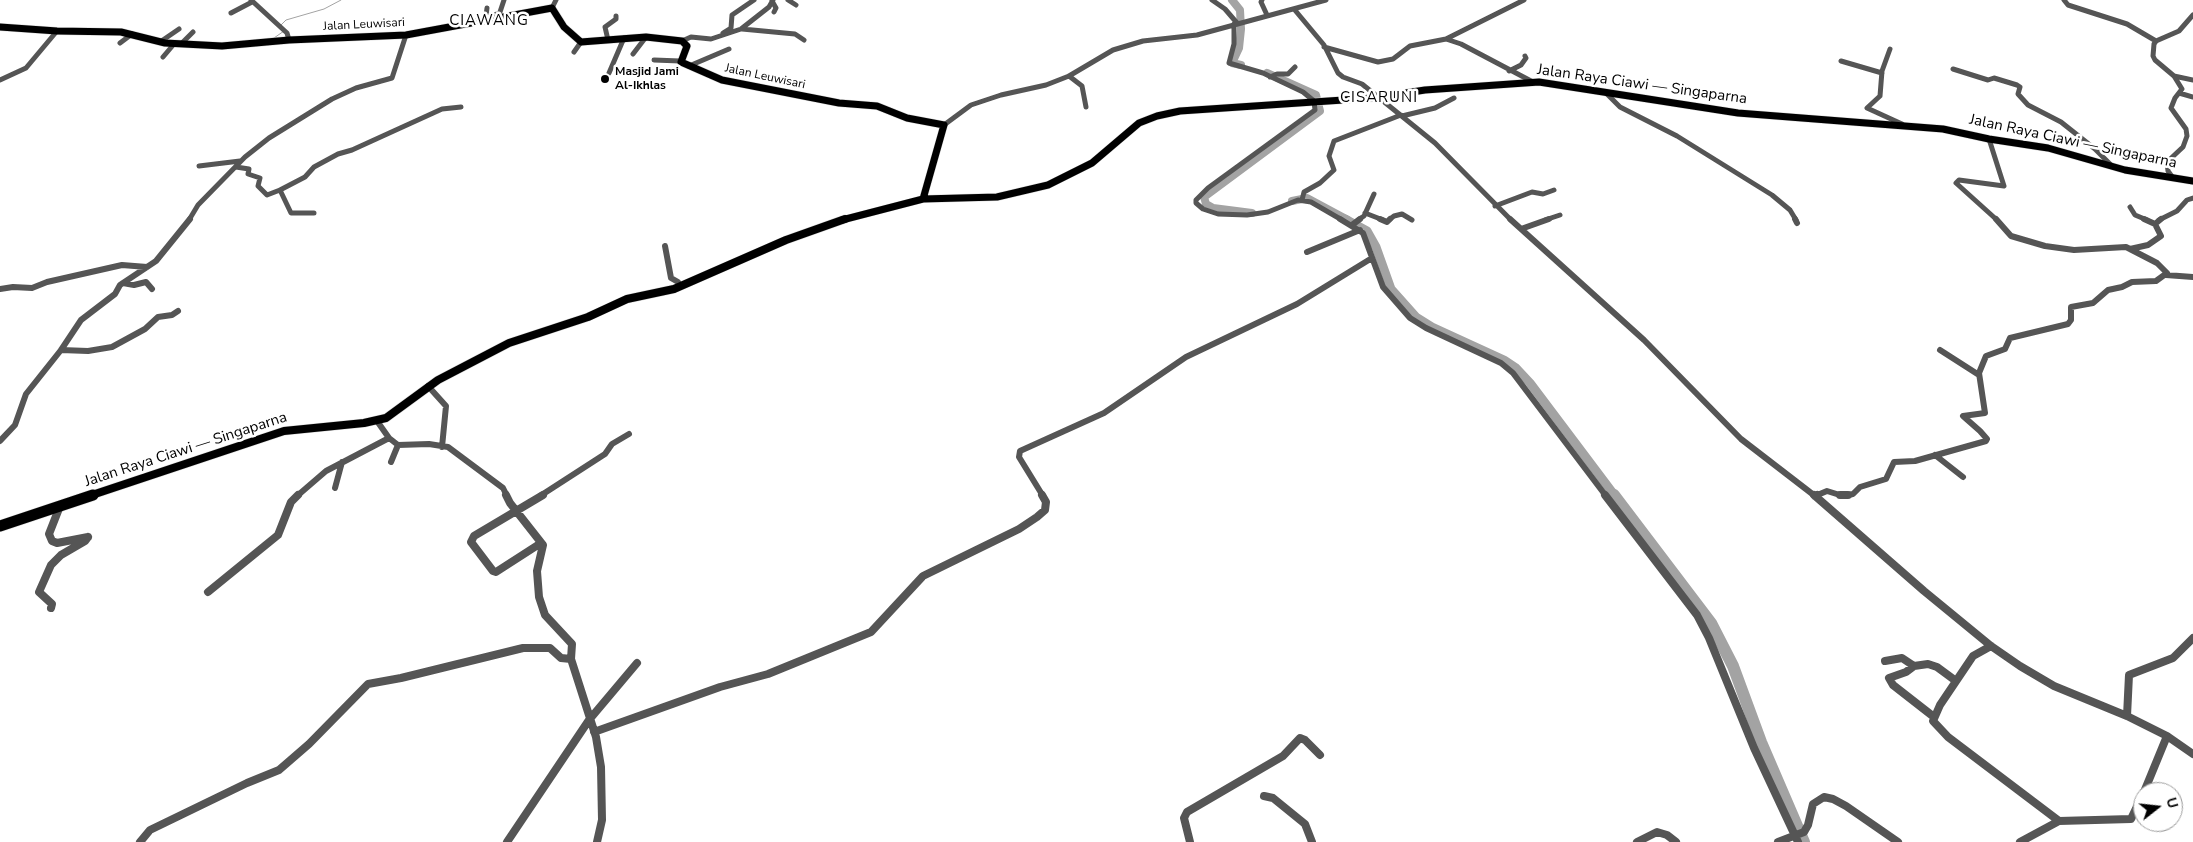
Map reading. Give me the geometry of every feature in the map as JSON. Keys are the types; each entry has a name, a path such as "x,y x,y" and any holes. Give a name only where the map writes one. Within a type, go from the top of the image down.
{"main road":[{"name":"Jalan Leuwisari","path":"0,27 57,31 118,32 160,42 222,46 289,40 406,36 498,16 552,8"},
{"path":"552,8 564,27 581,42 646,37 682,41 687,46 680,61"},
{"name":"Jalan Leuwisari","path":"680,61 726,82 839,103 877,106 907,118 944,125"},
{"name":"Jalan Raya Ciawi — Singaparna","path":"0,526 284,431 377,421 393,415 428,386 509,343 579,320 627,299 665,292 680,287 742,258 830,224 923,199 997,197 1048,185 1092,163 1139,124 1166,114 1222,107 1380,98 1425,90 1533,82 1738,113 1943,128 1989,139 2048,148 2112,166 2193,181"},
{"path":"923,199 944,125"}],"street":[{"path":"487,8 486,16 498,16 504,0"},
{"path":"552,8 556,0"},
{"path":"718,37 731,28 732,15 754,0"},
{"path":"682,41 690,37 709,39 742,29 769,7 773,0"},
{"path":"773,0 776,8 774,12"},
{"path":"788,0 796,6"},
{"path":"1212,0 1225,8 1238,23"},
{"path":"1262,0 1261,2 1267,14"},
{"path":"944,125 979,101 1040,87 1069,76 1113,50 1131,44 1197,35 1267,14 1325,0"},
{"path":"1324,47 1369,61 1378,62 1393,59 1410,46 1446,39 1524,0"},
{"path":"2064,0 2068,5 2127,24 2156,41"},
{"path":"231,13 252,1 289,35 289,40"},
{"path":"1294,9 1324,47 1338,73 1343,77 1362,84 1434,144 1495,206 1644,340 1741,439 1815,496 1924,591 1991,646 2020,666 2054,686 2127,716 2167,736 2193,754"},
{"path":"608,40 605,27 616,19 616,16"},
{"path":"2173,178 2168,171 2167,162 2183,147 2187,136 2186,129 2171,108 2182,88 2174,76 2155,60 2153,56 2154,44 2156,41 2174,34 2190,22 2193,16"},
{"path":"1238,23 1229,63 1273,76 1318,101 1314,112 1220,178 1196,201 1199,206 1208,211 1218,214 1246,215 1268,212 1302,198 1334,170 1329,156 1334,141 1401,116 1435,108 1454,98"},
{"path":"160,42 179,29"},
{"path":"742,29 795,34 804,40"},
{"path":"0,80 26,68 57,31"},
{"path":"163,57 193,32"},
{"path":"120,43 132,34"},
{"path":"0,441 15,425 26,394 61,350 81,320 115,294 123,283 147,267 163,253 184,228 198,205 242,161 269,138 322,104 349,91 392,78 406,36"},
{"path":"633,54 646,37"},
{"path":"609,74 624,38"},
{"path":"1446,39 1461,44 1533,82"},
{"path":"574,52 581,42"},
{"path":"689,66 729,49"},
{"path":"1890,49 1882,73 1880,96 1867,108 1902,124"},
{"path":"1509,71 1521,65 1526,58 1525,56"},
{"path":"654,60 680,61"},
{"path":"1840,61 1882,73"},
{"path":"1273,76 1288,74 1295,67"},
{"path":"1953,70 1988,80 1994,78 2019,86 2018,94 2028,105 2061,122 2096,149 2112,166"},
{"path":"1069,76 1082,86 1086,107"},
{"path":"2174,76 2193,80"},
{"path":"1606,93 1620,107 1677,136 1772,195 1790,210 1797,224"},
{"path":"2179,93 2193,97"},
{"path":"236,167 249,169 247,174 260,178 258,186 267,195 305,177 314,166 338,154 352,150 433,113 447,108 461,107"},
{"path":"1989,139 2004,186 1959,180 1956,183 1993,216 2011,236 2066,249 2102,250 2122,247 2130,249 2160,265 2166,270 2166,275"},
{"path":"199,166 242,161"},
{"path":"280,190 290,212 314,213"},
{"path":"1495,206 1532,192 1543,194 1554,190"},
{"path":"1355,223 1366,213 1374,194"},
{"path":"1302,198 1355,223 1367,241 1383,288 1410,318 1426,328 1501,363 1513,373 1542,415 1697,615 1709,638 1762,766 1799,836"},
{"path":"2155,224 2163,217 2177,211 2187,200 2193,198"},
{"path":"2130,207 2133,213 2155,224 2161,234 2160,238 2148,245 2130,249"},
{"path":"1366,213 1387,222 1394,216 1402,214 1412,220"},
{"path":"1521,229 1560,215"},
{"path":"1307,252 1360,230"},
{"path":"665,246 671,278 678,282 680,287"},
{"path":"594,732 720,687 768,674 871,632 923,576 1019,529 1038,517 1045,510 1046,502 1019,458 1020,451 1104,413 1186,357 1297,304 1372,258"},
{"path":"0,289 13,286 32,288 46,282 122,265 147,267"},
{"path":"1815,496 1827,491 1843,496 1853,494 1860,487 1886,479 1894,462 1912,462 1986,440 1963,416 1985,413 1979,375 1984,359 1991,354 2005,349 2010,338 2065,325 2070,320 2071,307 2093,303 2108,290 2123,287 2132,282 2154,281 2166,275 2193,277"},
{"path":"123,283 134,285 146,282 152,289"},
{"path":"61,350 96,350 112,347 145,328 158,317 172,315 178,311"},
{"path":"1940,350 1979,375"},
{"path":"428,386 444,401 446,406 442,447"},
{"path":"377,421 389,438 398,446 429,444 448,447 503,488 510,503 542,543 537,571 539,597 545,616 572,644 570,659 594,732 601,767 602,820 597,842"},
{"path":"542,543 495,572 471,543 474,536 564,483 605,454 612,444 629,434"},
{"path":"208,592 278,534 296,496 326,471 389,438"},
{"path":"391,462 396,456 395,450 398,446"},
{"path":"1935,455 1963,477"},
{"path":"335,488 342,462"},
{"path":"51,608 52,604 39,592 51,565 88,537 58,544 52,541 49,534 60,506"},
{"path":"2127,716 2129,675 2173,658 2193,638"},
{"path":"1991,646 1972,656 1934,717 1935,725 1948,738 2059,821"},
{"path":"140,842 150,830 230,790 279,770 309,744 368,684 401,678 518,648 550,648 561,658 570,659"},
{"path":"1884,660 1902,658 1914,666"},
{"path":"507,842 590,720 637,663"},
{"path":"1934,717 1890,681 1889,678 1906,672 1914,666 1932,665 1956,681"},
{"path":"2148,782 2167,736"},
{"path":"1190,842 1184,818 1187,812 1283,756 1300,738 1305,740 1320,755"},
{"path":"1264,796 1273,798 1305,824 1312,842"},
{"path":"1778,842 1799,836 1808,825 1813,804 1824,796 1846,806 1898,842"},
{"path":"2020,842 2059,821 2131,819 2133,815"},
{"path":"1637,842 1657,832 1667,835 1676,842"}],"waterway":[{"path":"280,26 286,20 324,9 341,0"},
{"path":"1232,0 1240,10 1241,29 1239,48 1232,63 1241,65"},
{"path":"274,38 284,31"},
{"path":"1252,213 1213,208 1206,204 1204,197 1320,111 1316,95 1267,73"},
{"path":"1292,201 1307,198 1348,220"},
{"path":"1345,219 1367,231 1376,247 1391,289 1416,317 1432,327 1504,360 1516,368 1530,383 1615,496"},
{"path":"1614,495 1711,623 1733,666 1761,742 1804,842"}],"place":[{"name":"Masjid Jami Al-Ikhlas","path":"605,79"}],"district":[{"name":"CIAWANG","path":"489,21"},
{"name":"CISARUNI","path":"1379,98"}]}
